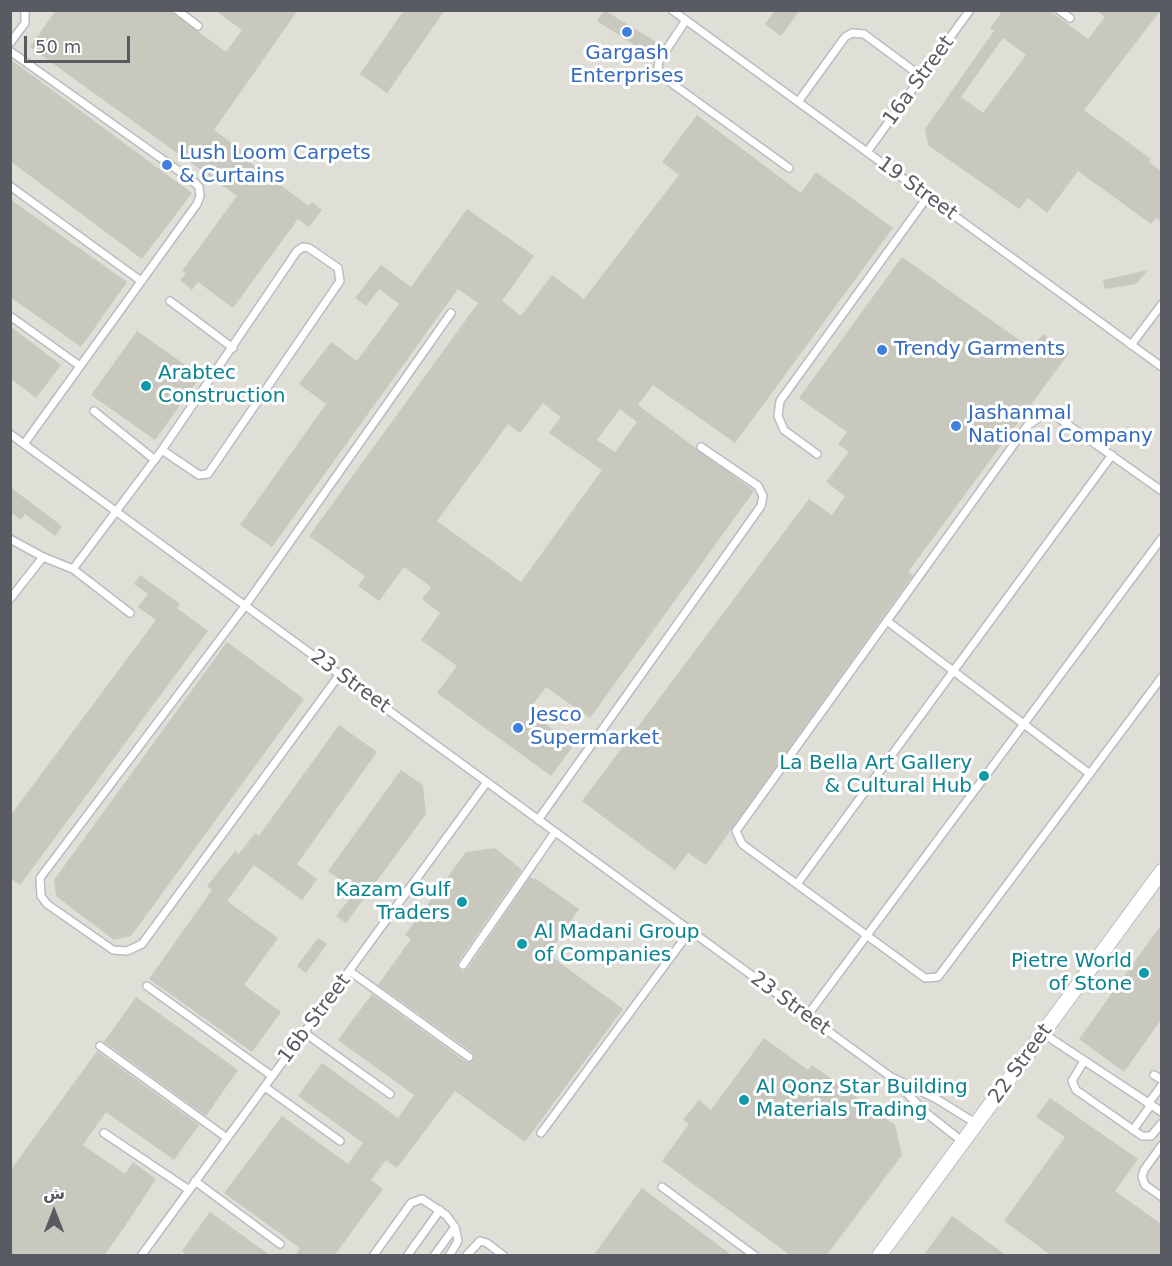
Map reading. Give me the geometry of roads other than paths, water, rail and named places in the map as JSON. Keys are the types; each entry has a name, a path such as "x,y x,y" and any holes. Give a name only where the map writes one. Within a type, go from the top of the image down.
{"street":[{"name":"22 Street","path":"879,1256 1044,1034 1161,871"}],"lane":[{"path":"10,43 25,23 25,10"},
{"path":"177,10 198,26"},
{"name":"19 Street","path":"672,10 1161,367"},
{"name":"16a Street","path":"867,152 970,10"},
{"path":"1059,10 1070,18"},
{"path":"686,20 659,61 658,68 663,77 789,168"},
{"path":"798,102 845,37 852,33 864,34 922,77"},
{"path":"10,51 193,180 199,187 200,196 197,204 24,444"},
{"path":"10,186 141,281"},
{"path":"818,454 784,430 778,416 780,401 928,196"},
{"path":"72,568 155,460 300,249 309,248 338,268 340,281 208,474 199,476 162,450"},
{"path":"170,301 233,348"},
{"path":"1131,345 1161,304"},
{"path":"340,674 142,944 121,952 105,946 47,904 39,891 40,878 245,606 451,313"},
{"path":"10,316 80,366"},
{"path":"94,411 155,460"},
{"path":"1161,491 1057,417 1043,415 1027,426 736,831 742,844 925,978 938,977 1161,677"},
{"name":"23 Street","path":"10,434 891,1077 925,1112 963,1142"},
{"path":"538,819 761,506 763,496 758,486 701,447"},
{"path":"796,884 1112,456"},
{"path":"807,1016 1161,538"},
{"path":"10,539 43,557 72,568 130,613"},
{"path":"10,599 43,557"},
{"path":"887,621 1090,774"},
{"name":"16b Street","path":"141,1256 351,972 487,782"},
{"path":"463,965 555,832"},
{"path":"541,1133 690,931"},
{"path":"351,972 469,1056"},
{"path":"147,986 272,1076"},
{"path":"305,1032 390,1095"},
{"path":"1044,1034 1161,1112"},
{"path":"100,1046 227,1138"},
{"path":"1084,1061 1073,1078 1074,1087 1133,1130 1148,1137 1161,1123"},
{"path":"1154,1075 1161,1080"},
{"name":"23 Street","path":"891,1077 935,1098 977,1124"},
{"path":"1133,1130 1161,1085"},
{"path":"265,1087 340,1141"},
{"path":"104,1133 189,1190"},
{"path":"1161,1145 1144,1170 1142,1177 1145,1185 1161,1197"},
{"path":"195,1181 280,1244"},
{"path":"662,1187 755,1256"},
{"path":"373,1256 414,1201 426,1200 440,1210 455,1227 458,1241 449,1256"},
{"path":"407,1256 440,1210"},
{"path":"434,1256 455,1227"},
{"path":"476,1256 468,1253 477,1242 484,1241 504,1256"}],"place":[{"name":"Gargash Enterprises","path":"627,32"},
{"name":"Lush Loom Carpets & Curtains","path":"167,165"},
{"name":"Trendy Garments","path":"882,350"},
{"name":"Arabtec Construction","path":"146,386"},
{"name":"Jashanmal National Company","path":"956,426"},
{"name":"Jesco Supermarket","path":"518,728"},
{"name":"La Bella Art Gallery & Cultural Hub","path":"984,776"},
{"name":"Kazam Gulf Traders","path":"462,902"},
{"name":"Al Madani Group of Companies","path":"522,944"},
{"name":"Pietre World of Stone","path":"1144,973"},
{"name":"Al Qonz Star Building Materials Trading","path":"744,1100"}]}
